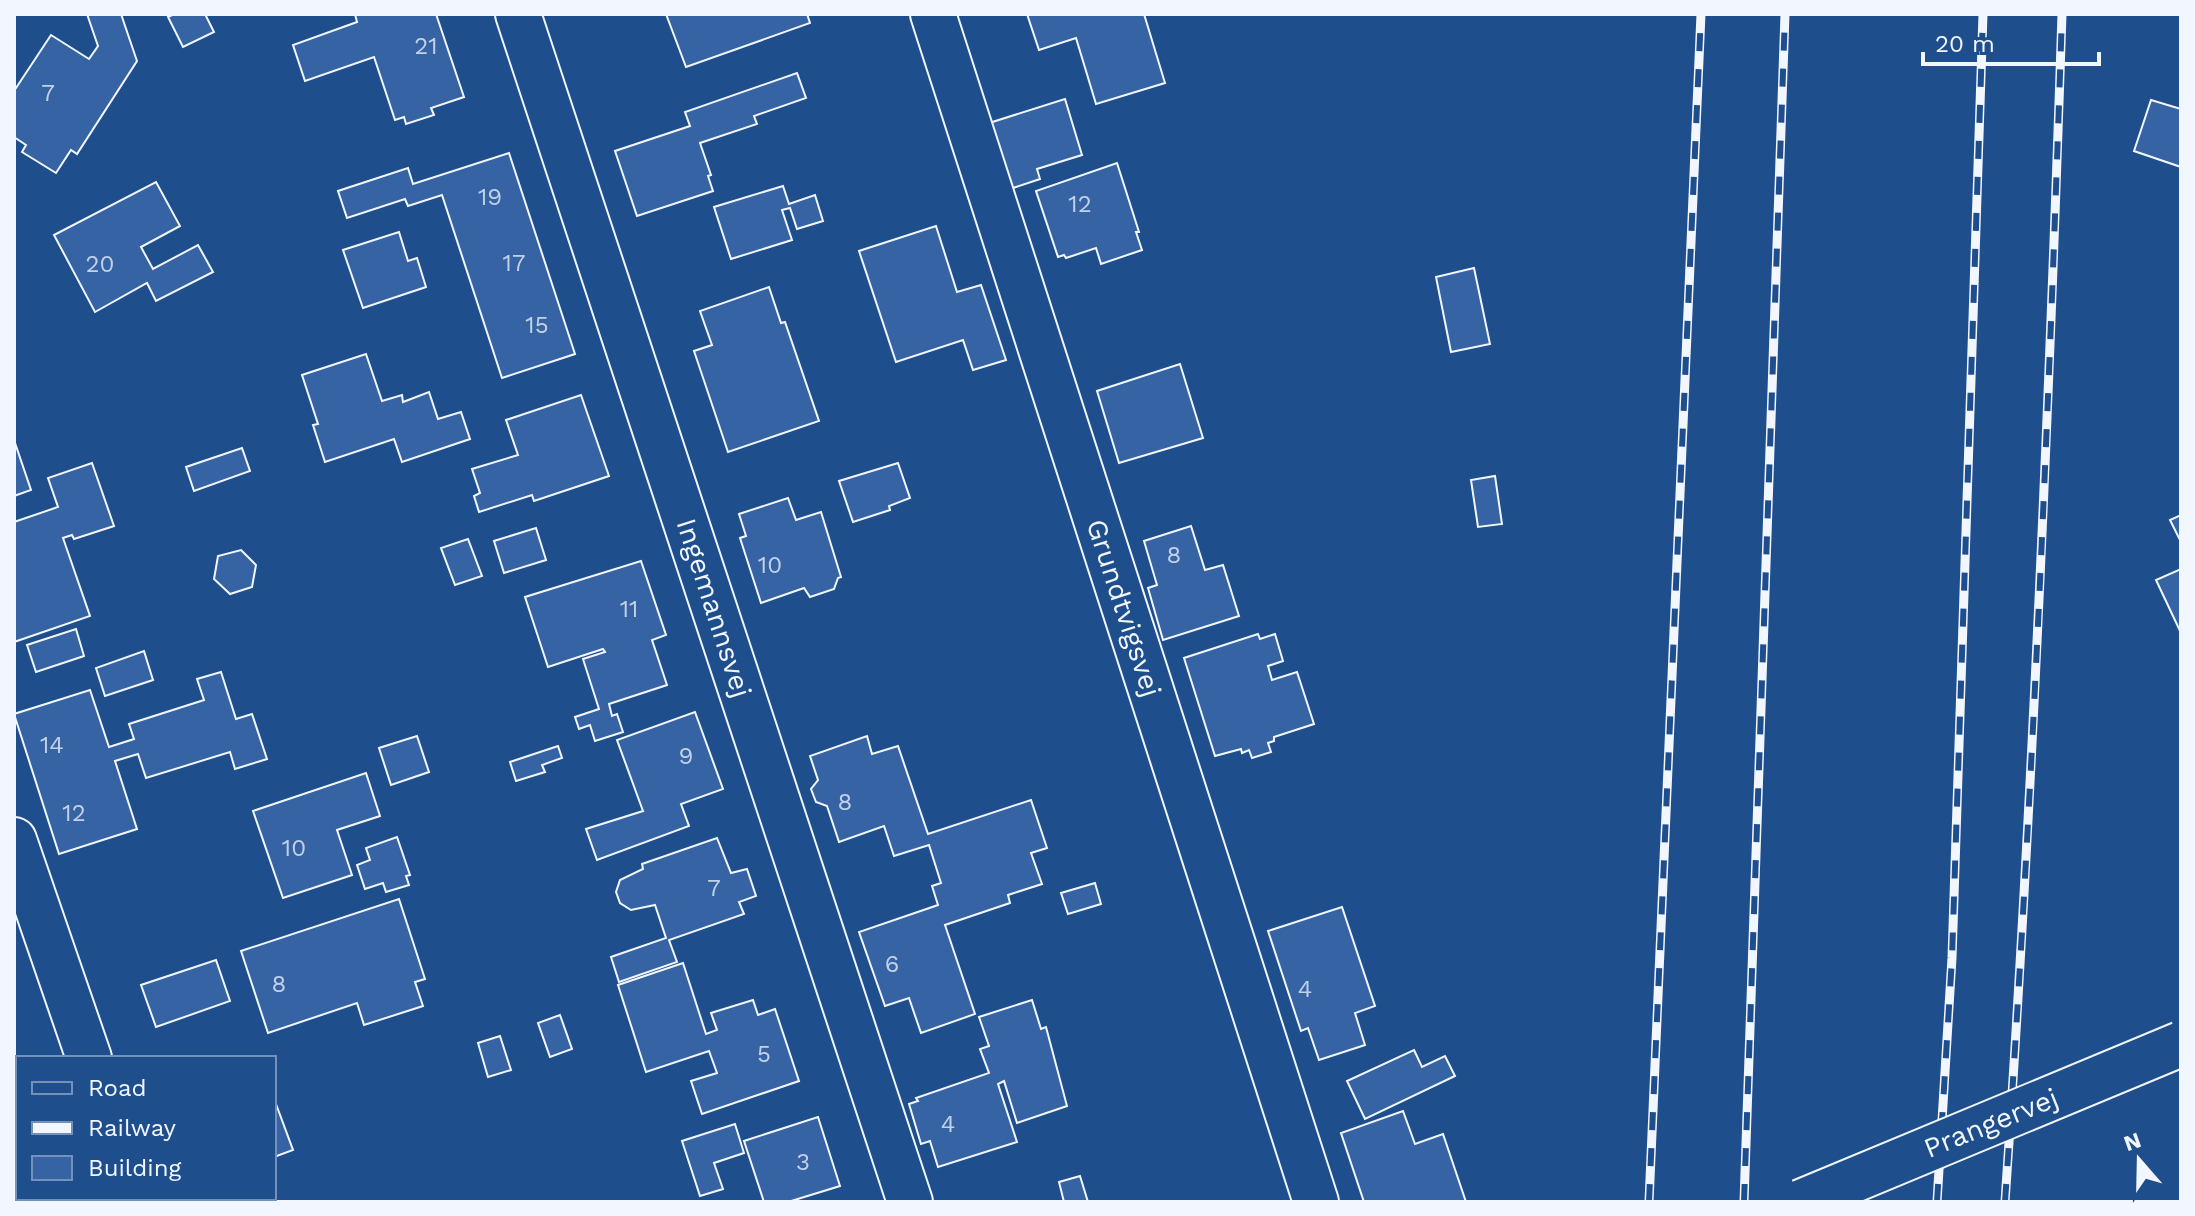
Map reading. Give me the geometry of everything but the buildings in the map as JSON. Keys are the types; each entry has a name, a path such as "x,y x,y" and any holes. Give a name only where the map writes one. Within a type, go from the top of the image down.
{"street":[{"name":"Ingemannsvej","path":"518,14 910,1202"},
{"name":"Grundtvigsvej","path":"933,14 1316,1202"},
{"path":"14,840 88,1056"},
{"name":"Prangervej","path":"1801,1202 2181,1044"}],"railway":[{"path":"1649,1202 1701,14"},
{"path":"1744,1202 1785,14"},
{"path":"1937,1202 1952,958 1983,14"},
{"path":"2005,1202 2039,608 2062,14"}]}
